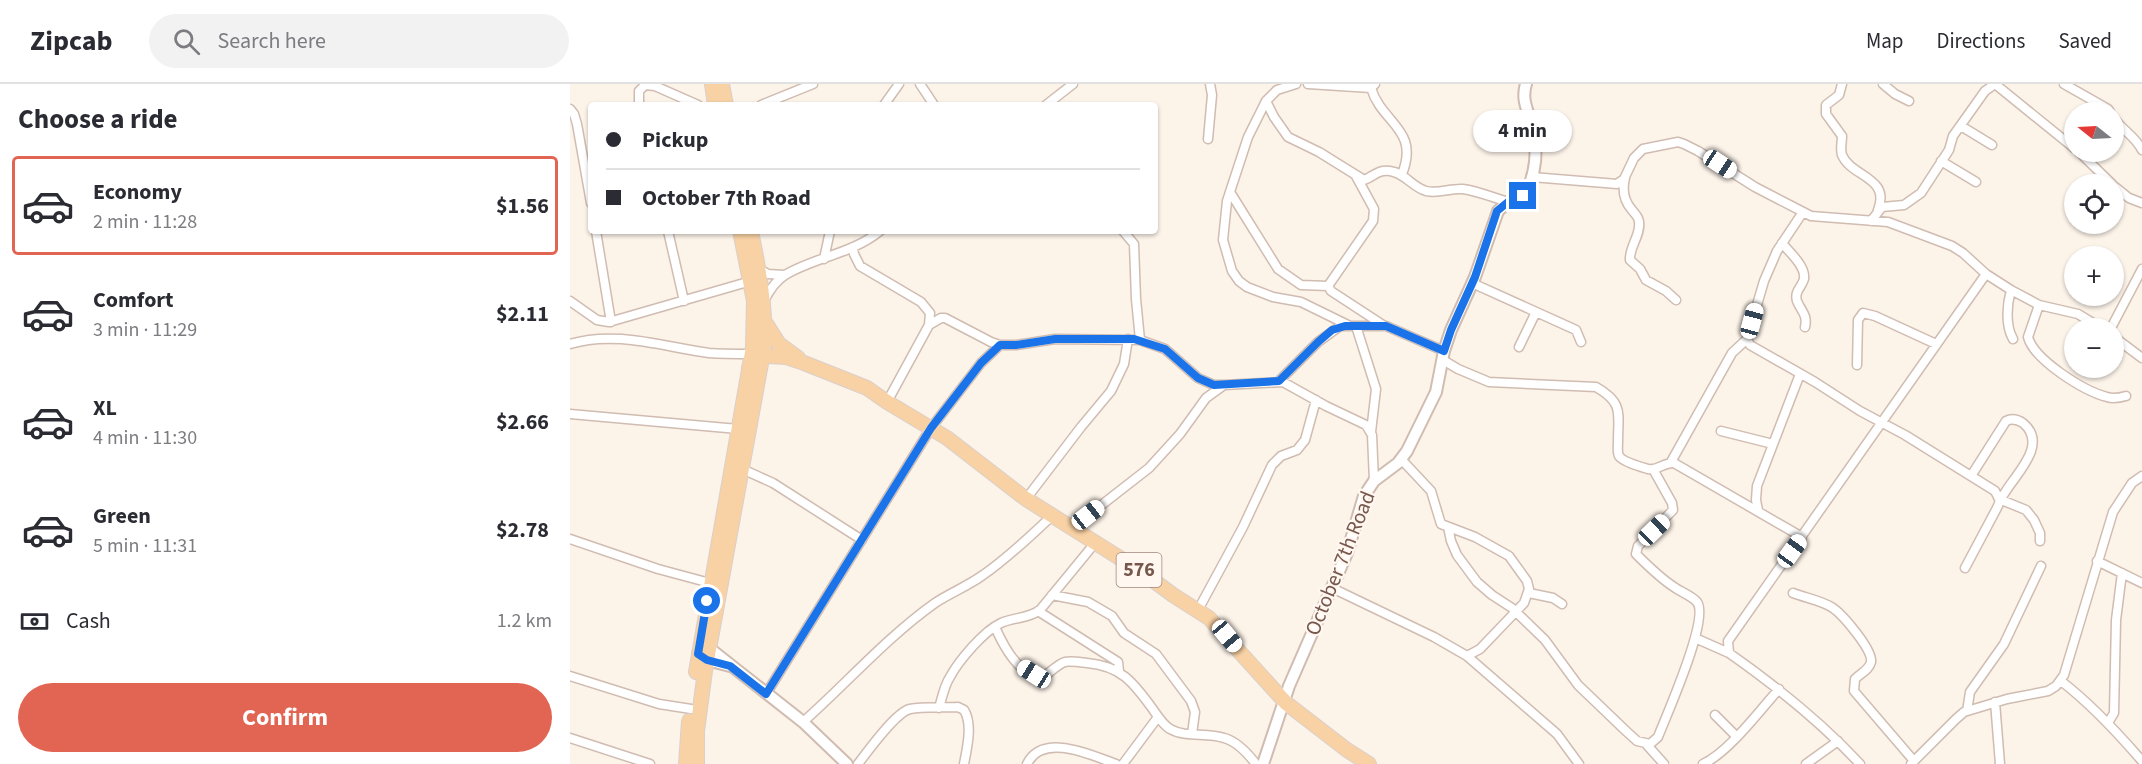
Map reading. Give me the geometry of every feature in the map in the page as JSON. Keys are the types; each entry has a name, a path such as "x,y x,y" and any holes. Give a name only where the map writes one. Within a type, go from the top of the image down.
{"main road":[{"path":"712,84 715,102"},
{"path":"722,84 725,102"},
{"path":"697,764 698,723 710,583 738,429 759,357 754,301 741,234"},
{"path":"686,764 691,709 742,469 757,386 765,322 764,301 752,234"},
{"path":"765,322 779,344 804,363"},
{"path":"759,357 786,357 804,363 867,387 887,402"},
{"path":"759,357 806,369 887,402"},
{"name":"576","path":"887,402 963,449 1026,499 1142,572 1209,618 1284,701 1338,744 1369,764"}],"street":[{"path":"769,102 813,84"},
{"path":"886,102 899,84"},
{"path":"920,84 932,102"},
{"path":"1050,102 1073,84"},
{"path":"1208,139 1212,95 1210,84"},
{"path":"1296,84 1277,90 1266,101 1248,137 1230,192 1223,240 1235,278 1247,287 1273,297 1301,302 1353,326 1376,389 1371,432 1374,481"},
{"path":"1308,84 1373,86 1375,101 1403,133 1406,142 1407,161 1401,174"},
{"path":"1526,84 1523,100 1535,140 1532,177 1617,184 1625,177"},
{"path":"1842,84 1839,95 1827,104 1825,111 1842,136 1843,157 1872,181 1878,189 1880,201 1878,210 1870,221"},
{"path":"1883,84 1894,94 1909,101"},
{"path":"1878,210 1883,207 1904,206 1914,200 1927,186 1949,150 1953,136 1985,91 1995,84 2064,139"},
{"path":"2064,84 2096,102"},
{"path":"639,102 639,91 645,85 655,86 691,102"},
{"path":"1266,101 1288,137 1320,152 1364,180 1385,171 1401,174 1414,186 1424,190 1438,192 1465,189 1508,202"},
{"path":"570,109 577,124 588,186"},
{"path":"1961,126 1992,146"},
{"path":"2124,130 2132,136 2142,150"},
{"path":"1676,300 1666,291 1645,279 1640,269 1630,260 1640,223 1638,216 1625,199 1623,188 1625,177 1634,158 1640,152 1648,148 1678,142 1698,151 1755,187 1803,212 1817,218 1888,222 1952,246 1986,274 2011,290 2039,305 2078,314 2085,318"},
{"path":"1941,161 1976,182"},
{"path":"2089,162 2102,174"},
{"path":"1328,286 1373,221 1374,209 1356,174"},
{"name":"October 7th Road","path":"1263,764 1305,646 1347,553 1364,495 1374,481 1401,459 1407,451 1436,392 1451,330 1472,283 1497,211 1508,202 1523,196 1532,177"},
{"path":"1230,192 1278,269 1301,285 1328,286"},
{"path":"2124,194 2142,203"},
{"path":"1653,470 1671,462 1732,353 1747,339 1764,281 1782,243 1803,212"},
{"path":"596,234 607,322 604,339"},
{"path":"669,234 684,301"},
{"path":"824,259 829,234"},
{"path":"764,301 773,286 785,275 854,247 875,234"},
{"path":"1126,234 1134,244 1140,340"},
{"path":"1782,243 1804,273 1797,296 1805,315 1805,327"},
{"path":"854,247 854,254 860,266 945,318 991,342 1000,345 1016,345 1055,339 1140,340 1165,349 1198,378 1214,385 1279,381 1364,423 1371,432"},
{"path":"759,269 768,274 785,275"},
{"path":"2116,318 2142,269"},
{"path":"1729,652 1730,638 1986,274"},
{"path":"570,301 597,320 607,322 750,281"},
{"path":"1472,283 1576,330 1581,342"},
{"path":"1328,286 1331,291 1383,325 1444,356 1458,369 1489,382 1596,387 1611,396 1617,406 1619,457 1653,470 1672,503 1673,510 1638,546 1636,554 1653,571 1698,604 1700,608 1695,638 1684,672 1658,737 1647,745"},
{"path":"2011,290 2007,306 2010,334 2013,339"},
{"path":"887,402 929,325 930,313 921,302"},
{"path":"2039,305 2028,337 2031,345 2041,357 2075,382 2102,395 2113,398 2126,396"},
{"path":"1519,347 1536,312"},
{"path":"1857,365 1857,324 1858,317 1863,313 1875,316 1936,344"},
{"path":"929,325 940,318 945,318"},
{"path":"1279,381 1332,330 1340,327 1383,325"},
{"path":"570,344 604,339 759,357"},
{"path":"1026,499 1111,391 1124,364 1128,339"},
{"path":"1747,339 1749,345 1995,491 1999,499 2026,510 2040,533 2040,541"},
{"path":"2124,343 2141,354"},
{"path":"766,694 931,428 981,363 1000,345"},
{"path":"1758,510 1757,486 1800,374"},
{"path":"1072,528 1149,468 1180,434 1206,398 1224,385"},
{"path":"1198,610 1243,527 1272,465 1281,456 1297,450 1305,440 1316,400"},
{"path":"570,414 738,429"},
{"path":"1965,568 1998,506 1999,499 2019,473 2032,445 2033,434 2022,422 2013,419 2005,422 1971,476"},
{"path":"1721,431 1773,444"},
{"path":"1401,459 1431,491 1441,524 1475,537 1509,556 1527,581 1529,593 1524,603 1480,649 1467,656"},
{"path":"1671,462 1802,537"},
{"path":"742,469 773,483 862,540"},
{"path":"1793,593 1835,609 1869,649 1870,663 1866,671 1855,679 1854,691 1912,763 1967,711 1995,702 2048,691 2061,681 2113,512 2132,483 2142,476"},
{"path":"803,722 893,637 936,603 982,576 1011,555 1052,516"},
{"path":"1448,527 1454,548 1473,577 1492,595 1516,611 1545,640 1578,685 1637,741 1647,745 1665,764"},
{"path":"570,539 658,569 710,583"},
{"path":"939,708 949,678 969,652 995,627 1038,611 1095,543"},
{"path":"2097,561 2142,583"},
{"path":"1967,711 1970,692 2009,635 2041,566"},
{"path":"2108,723 2114,713 2116,620 2122,573"},
{"path":"1332,588 1434,637 1467,656 1557,734 1579,764"},
{"path":"1529,593 1553,598 1562,604"},
{"path":"1052,594 1088,602 1112,616 1124,633 1156,654 1191,701 1195,712 1192,734"},
{"path":"1038,611 1118,662 1119,671"},
{"path":"995,627 1006,651 1019,665 1037,676 1046,675 1060,663 1068,661 1103,664 1119,671 1136,686 1158,717 1169,728 1192,734 1225,738 1256,764"},
{"path":"1695,638 1729,652 1779,689 1838,741 1860,764"},
{"path":"704,654 730,666 803,722 847,764"},
{"path":"570,675 659,704 691,709"},
{"path":"2061,681 2108,723 2142,761"},
{"path":"1703,764 1737,737 1779,689"},
{"path":"1995,702 2000,764"},
{"path":"858,764 870,747 904,711 958,707 966,713 968,732 964,764"},
{"path":"1715,715 1737,737"},
{"path":"1127,763 1158,717"},
{"path":"570,738 650,764"},
{"path":"1806,764 1838,741"},
{"path":"1027,764 1039,750 1055,747 1116,764"}],"route":[{"path":"707,601 698,654 707,660 730,666 766,694 931,428 981,363 1000,345 1055,339 1140,340 1165,349 1198,378 1214,385 1279,381 1332,330 1345,326 1383,325 1444,351 1475,277 1497,211 1508,202 1523,196"}]}
